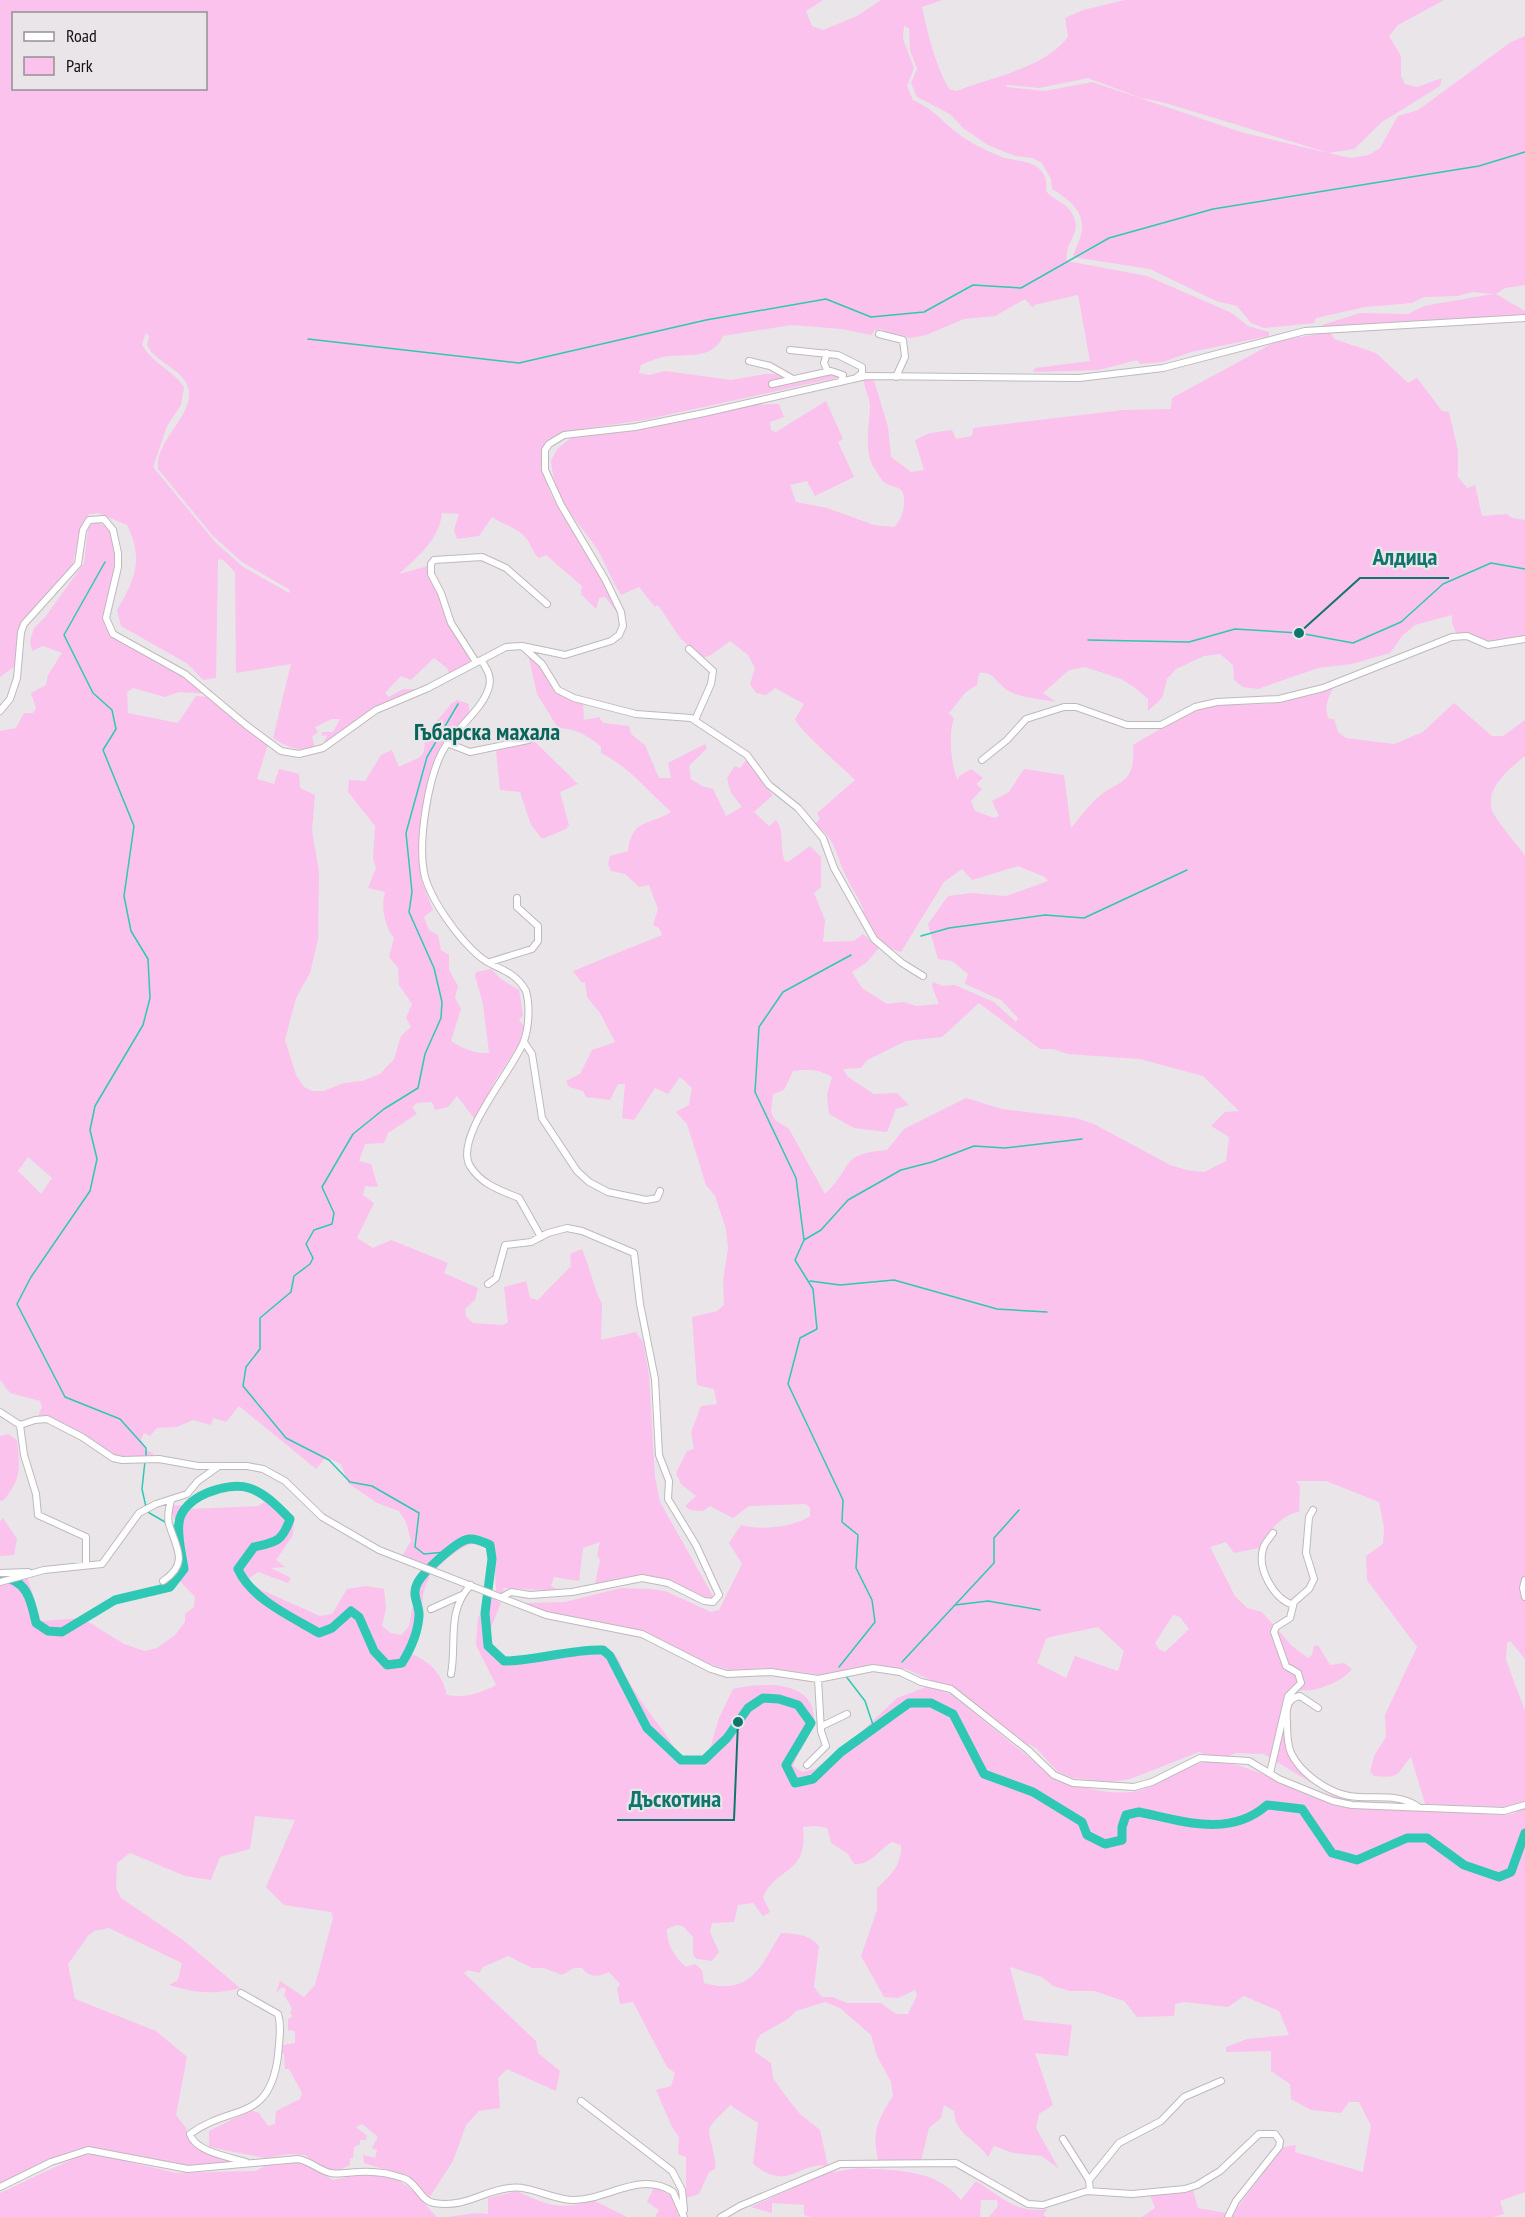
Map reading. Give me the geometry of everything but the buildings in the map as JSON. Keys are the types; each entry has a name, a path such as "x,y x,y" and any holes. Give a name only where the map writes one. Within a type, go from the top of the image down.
{"street":[{"path":"0,711 15,687 21,632 24,624 74,572 81,559 85,523 96,518 104,519 110,524 118,553 118,567 106,618 113,634 185,674 281,751 299,754 323,748 376,710 428,688 506,647 522,646 565,655 611,641 622,630 621,612 605,579 549,482 544,461 549,444 564,435 635,427 856,378 1079,378 1163,368 1305,331 1525,318"},
{"path":"879,334 901,339 904,342 904,363 897,377"},
{"path":"790,350 841,356 862,367 862,373 856,378"},
{"path":"827,354 824,363 828,372"},
{"path":"749,361 770,366 793,379"},
{"path":"772,384 828,372 842,373 841,381"},
{"path":"541,1237 519,1198 485,1182 468,1160 470,1142 478,1122 524,1042 528,1012 526,991 518,979 479,956 441,911 425,875 423,820 441,754 488,690 489,673 451,623 441,593 431,574 431,564 434,560 482,557 506,568 547,604"},
{"path":"982,760 1007,740 1026,719 1064,707 1076,707 1118,723 1161,724 1195,706 1217,702 1279,699 1323,688 1452,637 1467,636 1488,645 1525,639"},
{"path":"522,646 542,664 558,690 574,698 636,714 695,720 747,755 769,785 798,808 826,845 834,868 874,939 899,961 923,976"},
{"path":"689,649 713,671 711,684 695,720"},
{"path":"447,743 470,752 528,740"},
{"path":"490,962 532,949 538,941 538,926 517,907 517,898"},
{"path":"524,1042 533,1060 540,1113 583,1177 608,1192 621,1196 651,1200 657,1198 660,1191"},
{"path":"488,1284 496,1278 505,1245 531,1242 559,1229 576,1229 632,1251 636,1256 640,1304 655,1380 659,1455 669,1481 668,1499 696,1545 719,1595 713,1602 704,1601 668,1584 642,1578 572,1592 530,1595 511,1592 499,1596"},
{"path":"0,1412 20,1425 24,1455 36,1494 38,1515 86,1536 86,1565"},
{"path":"20,1425 35,1419 47,1419 82,1437 113,1458 159,1459 198,1466 247,1466 271,1472 285,1481 322,1517 352,1536 435,1572 570,1621 642,1634 711,1669 727,1674 771,1672 818,1679 873,1668 900,1672 921,1682 951,1689 1028,1750 1054,1774 1073,1783 1134,1786 1152,1782 1200,1758 1249,1761 1270,1773 1343,1804 1504,1811 1525,1805"},
{"path":"198,1466 198,1481"},
{"path":"0,1573 97,1565 106,1560 129,1523 139,1513 147,1507 187,1494 198,1481 220,1466"},
{"path":"164,1581 176,1571 179,1559 177,1542 169,1524 171,1500"},
{"path":"1270,1773 1288,1696 1301,1683 1298,1673 1286,1666 1274,1632 1290,1618 1293,1605 1311,1586 1314,1579 1306,1553 1309,1517 1313,1510"},
{"path":"1274,1533 1264,1546 1262,1562 1275,1594 1293,1605"},
{"path":"0,1582 44,1570"},
{"path":"1525,1581 1523,1591 1525,1597"},
{"path":"431,1609 462,1595 471,1585"},
{"path":"451,1674 454,1659 453,1624 462,1595"},
{"path":"807,1765 826,1746 818,1679"},
{"path":"1318,1708 1300,1696 1293,1698 1286,1709 1291,1754 1316,1781 1331,1791 1350,1796 1399,1797 1418,1806"},
{"path":"822,1726 847,1714"},
{"path":"241,1993 278,2014 280,2033 273,2083 251,2107 190,2134 192,2139 201,2146 249,2164"},
{"path":"1089,2180 1119,2143 1164,2119 1184,2097 1221,2081"},
{"path":"581,2101 672,2171 682,2190 684,2217"},
{"path":"721,2217 740,2206 840,2164 956,2163 1033,2205 1042,2205 1090,2191 1132,2194 1185,2189 1220,2171 1259,2134 1275,2134 1280,2141 1279,2147 1236,2201 1228,2217"},
{"path":"1063,2139 1089,2180 1090,2191"},
{"path":"0,2187 51,2162 88,2150 188,2169 298,2158 331,2173 372,2171 398,2176 410,2181 425,2199 434,2203 465,2202 511,2187 561,2198 580,2199 639,2183 654,2184 673,2192 684,2217"}],"green space":[{"path":"0,0 823,0 806,11 812,26 823,30 857,16 881,0 943,0 922,7 929,39 940,70 949,89 957,91 1016,71 1045,57 1068,37 1065,18 1083,10 1125,0 1444,0 1398,25 1389,36 1401,56 1401,76 1405,84 1417,87 1442,78 1440,86 1382,122 1354,149 1329,153 1162,102 1141,98 1088,78 1039,88 1007,85 1006,87 1045,91 1092,82 1244,133 1350,158 1369,155 1380,148 1398,116 1418,110 1511,42 1525,36 1525,285 1505,288 1496,294 1525,311 1525,314 1379,326 1324,327 1322,325 1360,313 1408,314 1424,306 1493,294 1472,292 1458,296 1424,297 1412,303 1365,307 1316,318 1314,323 1264,328 1251,323 1237,306 1216,301 1150,269 1073,257 1081,233 1080,216 1069,201 1052,189 1051,179 1042,163 1032,158 1015,156 988,145 963,128 950,114 917,97 911,83 917,69 910,50 909,28 904,26 903,39 914,68 907,86 913,100 929,109 956,132 975,144 1002,157 1029,163 1042,172 1046,191 1069,209 1076,224 1068,247 1067,261 1147,276 1232,313 1248,326 1269,332 1269,336 1191,352 1163,362 1140,364 1137,360 1099,370 1033,372 1035,368 1090,361 1078,295 1034,305 1033,308 1025,299 995,316 964,319 926,335 910,338 897,334 894,337 882,329 875,330 871,335 842,329 791,325 723,336 713,349 707,352 665,357 641,365 639,373 649,375 665,371 731,380 765,374 779,374 786,379 829,374 845,376 644,420 569,431 547,446 545,464 549,490 590,553 616,605 618,614 605,597 599,598 596,609 581,594 582,586 546,555 539,558 526,538 514,529 492,517 479,536 457,539 454,530 459,514 442,513 433,539 399,574 428,566 446,616 459,639 476,660 449,673 447,668 434,658 411,680 401,676 385,693 389,697 403,689 416,689 378,706 323,745 327,735 322,736 322,732 333,732 340,719 332,719 315,727 318,732 312,737 315,748 293,748 273,738 291,664 236,673 235,572 222,559 218,560 216,678 203,680 188,664 121,626 117,610 133,579 135,548 127,525 98,513 89,514 82,523 71,571 23,629 23,660 0,677","holes":["146,333 149,336 147,345 158,358 185,381 189,397 187,406 161,450 158,469 213,536 242,562 290,590 289,593 242,566 216,543 153,467 167,426 181,405 184,387 146,350 142,344"]},
{"path":"1330,332 1334,339 1376,353 1408,383 1417,378 1442,411 1449,412 1458,451 1458,477 1467,488 1475,485 1482,516 1507,514 1512,518 1525,520 1525,638 1497,643 1477,637 1458,637 1452,623 1452,615 1415,625 1403,635 1390,653 1352,664 1318,668 1258,689 1243,687 1234,680 1233,665 1220,654 1204,656 1176,669 1167,679 1162,698 1148,711 1148,699 1134,687 1121,679 1085,667 1069,670 1043,693 1056,702 1014,694 990,675 979,673 977,685 966,692 949,713 954,719 951,732 952,759 958,780 959,776 971,769 983,778 976,784 982,789 971,801 975,811 994,818 999,816 992,801 1009,792 1024,769 1064,775 1071,828 1093,802 1128,776 1133,759 1133,745 1184,715 1214,705 1268,704 1334,686 1327,702 1327,710 1329,719 1334,719 1338,732 1346,738 1394,744 1423,732 1454,703 1492,736 1503,736 1525,720 1525,756 1500,779 1495,786 1491,802 1497,820 1525,856 1525,1659 1510,1641 1507,1643 1506,1660 1525,1711 1525,1801 1507,1807 1425,1804 1411,1757 1394,1776 1374,1776 1370,1772 1374,1756 1386,1737 1385,1715 1417,1647 1367,1580 1366,1556 1383,1544 1384,1528 1379,1502 1326,1481 1296,1481 1300,1486 1299,1512 1287,1516 1276,1525 1259,1548 1234,1553 1226,1542 1210,1547 1235,1596 1247,1608 1262,1612 1292,1646 1308,1658 1312,1655 1314,1646 1318,1645 1330,1665 1344,1663 1352,1669 1342,1678 1328,1685 1314,1690 1301,1690 1288,1697 1282,1714 1294,1761 1330,1791 1405,1802 1338,1799 1264,1754 1236,1753 1227,1757 1208,1756 1199,1752 1130,1779 1110,1782 1072,1778 1057,1771 1036,1748 1006,1733 963,1694 906,1669 870,1665 820,1675 770,1668 730,1670 686,1657 644,1634 555,1616 525,1603 565,1602 621,1588 650,1589 665,1591 711,1612 719,1610 742,1564 729,1543 741,1525 758,1528 777,1527 795,1523 810,1516 810,1508 806,1504 749,1506 733,1518 710,1506 703,1511 690,1510 685,1506 696,1496 681,1484 676,1473 687,1451 694,1449 691,1432 701,1406 717,1404 714,1389 697,1385 692,1317 717,1311 724,1305 723,1281 728,1248 726,1229 715,1196 706,1185 687,1124 676,1112 689,1105 692,1088 680,1077 668,1094 655,1088 634,1120 622,1118 625,1084 618,1084 610,1100 586,1097 583,1091 569,1087 566,1081 580,1074 592,1050 615,1042 600,1013 587,997 585,982 582,983 573,971 662,935 659,928 653,925 658,909 649,885 639,887 625,874 611,871 608,864 610,856 628,851 633,833 643,824 671,812 629,772 601,753 601,747 592,739 576,731 558,728 537,694 528,654 557,690 564,696 583,703 584,720 599,717 603,723 629,726 631,734 645,745 659,778 671,778 668,763 705,744 707,748 689,766 691,779 702,786 713,789 726,816 742,807 731,793 727,778 735,766 740,768 746,760 773,795 754,812 769,826 776,820 779,824 785,861 788,862 810,846 821,857 821,887 814,893 825,920 823,942 854,941 863,934 879,948 867,962 852,972 862,988 887,1004 904,1002 916,1006 939,1004 932,986 933,982 943,986 955,985 994,1002 1016,1022 1018,1018 1001,1000 965,984 968,974 952,961 938,959 928,924 948,896 972,893 1006,896 1048,881 1045,877 1018,866 972,880 962,869 944,882 901,952 881,942 864,919 861,912 864,911 862,906 830,840 821,829 814,825 820,819 817,813 855,780 798,724 795,719 804,704 775,688 766,695 756,693 750,684 755,668 748,655 730,641 711,655 702,658 681,639 658,605 655,607 639,587 621,595 599,552 560,497 551,460 558,448 571,438 675,423 749,405 779,404 784,417 770,422 771,430 776,432 826,401 843,439 838,442 854,477 815,496 807,481 790,485 796,502 827,508 874,525 894,527 902,514 903,494 900,489 884,482 871,461 868,445 870,405 863,378 873,377 888,427 891,457 911,472 924,470 915,440 930,433 952,430 956,439 972,436 973,428 1123,410 1171,409 1172,398 1277,341","holes":["979,1003 1040,1049 1053,1049 1068,1054 1140,1059 1203,1076 1239,1111 1225,1112 1211,1126 1229,1137 1226,1161 1204,1172 1186,1170 1170,1165 1094,1124 1076,1118 1002,1109 966,1098 904,1129 887,1150 871,1152 854,1158 825,1194 789,1129 775,1120 771,1112 773,1094 784,1090 793,1071 823,1072 832,1077 827,1095 829,1114 854,1128 887,1132 896,1109 909,1105 897,1093 874,1094 848,1077 843,1069 861,1068 867,1060 906,1041 942,1037","1173,1615 1180,1617 1189,1629 1165,1652 1155,1643","1098,1627 1124,1651 1118,1671 1075,1656 1066,1678 1037,1663 1046,1639"]},
{"path":"94,522 106,527 113,536 116,548 105,613 110,631 160,660 209,694 179,692 165,697 133,688 127,692 128,713 178,723 196,696 212,697 268,744 257,779 274,784 279,769 299,774 300,788 315,795 312,831 319,871 318,939 310,973 296,998 285,1040 296,1075 304,1087 312,1091 323,1091 380,1074 394,1059 401,1036 411,1027 406,1018 412,1004 399,985 398,968 389,957 394,938 384,916 385,892 368,888 376,868 373,858 375,826 348,792 349,780 365,781 381,755 392,750 399,767 420,757 424,750 425,735 452,703 457,700 469,704 469,715 438,754 420,817 421,879 433,910 424,917 429,930 438,935 441,950 449,955 449,970 458,986 455,998 461,1009 451,1041 469,1050 489,1053 483,1004 475,976 476,972 491,969 501,979 519,990 523,1015 519,1020 524,1026 519,1044 493,1084 477,1122 457,1096 448,1107 435,1110 432,1102 417,1103 412,1107 417,1114 388,1133 384,1143 365,1144 359,1161 371,1164 378,1187 365,1186 363,1195 374,1203 357,1238 373,1248 391,1240 448,1263 444,1273 478,1288 475,1300 465,1309 466,1316 473,1323 503,1325 508,1322 504,1287 526,1281 530,1298 538,1300 571,1266 570,1254 582,1249 602,1303 601,1340 636,1332 643,1342 649,1375 655,1477 660,1502 714,1598 709,1605 679,1591 671,1580 621,1579 591,1587 595,1584 600,1560 597,1555 600,1542 583,1548 579,1581 554,1577 551,1586 561,1591 503,1588 504,1595 496,1592 494,1553 490,1545 475,1543 460,1549 436,1570 402,1556 411,1541 406,1522 399,1511 377,1503 348,1483 341,1464 326,1457 316,1469 239,1406 226,1422 213,1418 211,1425 193,1420 177,1427 157,1428 150,1436 144,1433 141,1439 145,1450 153,1453 151,1462 117,1463 51,1419 37,1419 42,1407 40,1401 10,1393 0,1380 0,731 16,728 24,713 33,713 36,708 31,693 46,685 48,675 62,653 43,646 32,651 30,641 34,628 46,616 84,563 88,528","holes":["28,1157 52,1178 41,1194 18,1171"]},
{"path":"533,740 578,784 560,792 569,825 566,829 542,839 531,825 520,792 500,790 496,751"},
{"path":"8,1434 17,1440 18,1472 10,1492 4,1500 0,1501 0,1436"},
{"path":"267,1500 273,1501 294,1519 293,1535 276,1560 285,1567 271,1568 291,1578 288,1583 258,1572 248,1579 255,1587 320,1616 332,1614 347,1589 366,1586 384,1589 386,1608 382,1626 391,1633 402,1635 409,1626 418,1576 421,1574 430,1577 425,1586 418,1636 405,1652 427,1662 441,1679 447,1695 454,1696 484,1691 496,1685 476,1645 478,1618 490,1597 501,1603 492,1625 489,1643 505,1656 522,1660 538,1660 586,1647 600,1647 613,1653 649,1713 676,1751 688,1759 707,1759 719,1718 733,1689 757,1685 783,1686 805,1696 812,1706 814,1719 793,1766 802,1772 815,1769 859,1734 897,1698 926,1687 951,1694 1047,1772 1067,1782 1108,1792 1133,1792 1190,1766 1206,1762 1222,1762 1254,1770 1316,1799 1341,1806 1500,1815 1513,1814 1525,1808 1525,2192 1500,2201 1504,2214 1493,2217 1230,2217 1283,2147 1296,2145 1295,2152 1363,2172 1371,2126 1359,2102 1349,2102 1341,2113 1311,2110 1291,2099 1290,2084 1271,2071 1271,2051 1226,2052 1226,2047 1247,2039 1289,2035 1279,2011 1244,1996 1228,2007 1184,2002 1175,2004 1174,2016 1137,2017 1124,2001 1094,1991 1070,1991 1053,1986 1042,1977 1010,1967 1024,2020 1072,2025 1068,2056 1035,2053 1053,2105 1039,2114 1036,2128 1059,2169 1042,2156 1013,2153 994,2146 988,2157 962,2131 955,2119 954,2111 944,2105 941,2118 929,2128 921,2161 879,2163 876,2143 877,2128 893,2096 891,2082 877,2056 871,2035 840,2008 825,2002 796,2011 788,2019 760,2035 756,2042 755,2052 771,2063 773,2078 785,2095 800,2114 820,2130 828,2166 808,2168 784,2176 765,2172 753,2164 758,2123 730,2105 714,2121 709,2130 715,2169 709,2172 699,2194 686,2198 686,2157 678,2154 679,2137 672,2127 656,2090 671,2086 675,2073 667,2067 633,2002 620,2004 617,1989 620,1984 609,1972 594,1976 582,1968 574,1968 562,1975 544,1968 532,1968 508,1956 483,1967 479,1973 468,1970 464,1973 536,2041 538,2053 560,2071 556,2091 507,2069 498,2078 500,2108 479,2111 466,2125 453,2161 427,2201 400,2174 364,2163 363,2155 375,2158 377,2150 372,2148 378,2137 362,2124 356,2127 367,2136 366,2140 360,2140 360,2144 354,2147 350,2165 336,2172 328,2172 305,2155 289,2154 265,2158 209,2147 209,2131 251,2110 259,2113 268,2126 275,2124 276,2111 300,2099 302,2093 289,2069 285,2069 284,2054 281,2053 283,2045 295,2043 295,2031 288,2030 288,2019 293,2016 290,2013 292,2008 284,1995 286,1989 282,1987 276,1993 280,1981 304,1997 315,1985 333,1918 331,1912 284,1905 266,1887 295,1820 255,1816 250,1849 220,1857 211,1880 185,1876 130,1853 117,1863 116,1888 121,1898 183,1940 240,1988 221,1992 204,1992 169,1985 178,1980 182,1963 109,1928 94,1931 88,1936 68,1964 75,1999 156,2031 187,2057 176,2115 194,2144 246,2159 198,2168 91,2148 77,2149 48,2161 0,2187 0,1577 27,1576 41,1621 82,1618 124,1644 145,1651 157,1648 175,1635 185,1622 185,1614 194,1607 195,1597 179,1580 183,1563 181,1543 169,1506 184,1505 187,1509 259,1506","holes":["803,1827 827,1828 831,1843 848,1854 854,1864 870,1860 892,1842 901,1845 898,1864 877,1888 877,1910 861,1956 884,1997 898,1998 915,1990 917,1995 908,2014 896,2014 881,2003 847,2003 832,1997 822,1997 814,1987 819,1946 802,1935 781,1933 753,1975 744,1982 720,1986 704,1983 702,1970 695,1964 686,1967 675,1955 670,1945 667,1929 677,1925 683,1926 693,1937 693,1955 697,1959 712,1961 719,1952 710,1932 712,1923 734,1922 738,1905 753,1903 763,1916 770,1912 763,1897 776,1879 790,1868 801,1854"]},
{"path":"3,1518 17,1539 14,1555 0,1556 0,1521"},
{"path":"96,2154 176,2173 256,2171 270,2163 288,2160 305,2162 333,2180 361,2175 381,2176 407,2186 437,2217 0,2217 0,2193 81,2155"},
{"path":"859,2168 901,2171 927,2177 951,2190 961,2200 976,2181 1001,2198 1018,2206 1036,2210 1047,2209 1043,2215 1047,2217 989,2217 998,2206 997,2200 981,2200 980,2217 811,2217 804,2215 804,2205 772,2203 772,2213 751,2207 826,2173"},
{"path":"654,2187 672,2196 679,2217 655,2217 659,2210 647,2202"},
{"path":"1192,2187 1198,2208 1226,2213 1224,2217 1142,2217 1155,2208 1150,2195"},
{"path":"517,2191 554,2205 572,2205 593,2200 627,2217 448,2217 476,2213 488,2214 488,2198"}],"waterway":[{"path":"308,339 519,363 706,320 826,299 871,317 924,312 973,285 1021,288 1109,238 1213,209 1479,166 1525,152"},
{"path":"105,562 64,635 93,693 112,710 116,729 103,750 134,826 124,896 131,931 148,959 150,998 143,1025 95,1106 90,1130 97,1159 90,1191 31,1277 17,1304 65,1397 120,1419 146,1448 146,1456"},
{"path":"1088,640 1189,642 1235,629 1299,633 1353,643 1401,622 1443,584 1491,563 1525,569"},
{"path":"446,1552 424,1554 415,1547 419,1513 372,1486 350,1482 329,1460 286,1438 243,1386 246,1367 260,1349 260,1318 291,1292 294,1276 310,1264 313,1258 306,1244 314,1230 332,1224 334,1213 322,1187 353,1134 384,1109 418,1088 425,1054 441,1018 442,1002 434,968 409,912 412,892 406,833 427,757 458,704"},
{"path":"921,936 949,928 1045,915 1084,918 1187,870"},
{"path":"839,1667 875,1622 872,1600 856,1568 858,1535 842,1522 843,1500 788,1384 800,1338 817,1329 813,1289 795,1260 804,1240 796,1178 755,1092 759,1027 783,992 851,955"},
{"path":"804,1240 821,1230 848,1200 901,1170 932,1162 974,1146 1005,1148 1082,1139"},
{"path":"810,1281 840,1285 894,1280 997,1309 1047,1312"},
{"path":"145,1461 142,1489 146,1507"},
{"path":"0,1577 22,1586 30,1599 36,1623 48,1631 62,1632 115,1600 170,1587 184,1569 179,1534 182,1514 188,1506 206,1493 240,1486 260,1493 290,1519 281,1537 273,1542 254,1547 238,1569 252,1589 285,1614 319,1633 332,1628 351,1611 359,1617 374,1651 387,1665 402,1663 411,1647 417,1628 419,1612 415,1588 420,1579 456,1545 469,1539 480,1540 490,1545 492,1559 485,1613 488,1646 504,1661 603,1650 610,1656 647,1728 681,1760 704,1760 727,1738 748,1708 763,1698 779,1699 798,1705 811,1723 786,1765 795,1783 813,1779 841,1752 909,1703 931,1703 953,1714 984,1774 1033,1792 1082,1822 1087,1835 1105,1844 1122,1840 1122,1827 1126,1815 1139,1812 1189,1822 1222,1824 1253,1815 1267,1805 1302,1809 1332,1853 1357,1860 1407,1838 1427,1838 1464,1865 1499,1877 1511,1872 1525,1833"},
{"path":"902,1662 994,1563 994,1538 1019,1510"},
{"path":"146,1511 165,1522"},
{"path":"172,1525 180,1528"},
{"path":"955,1605 988,1601 1040,1610"},
{"path":"845,1675 865,1701 874,1728"}],"place":[{"name":"Алдица","path":"1299,633"},
{"name":"Дъскотина","path":"738,1722"}],"district":[{"name":"Гъбарска махала","path":"487,732"}]}
